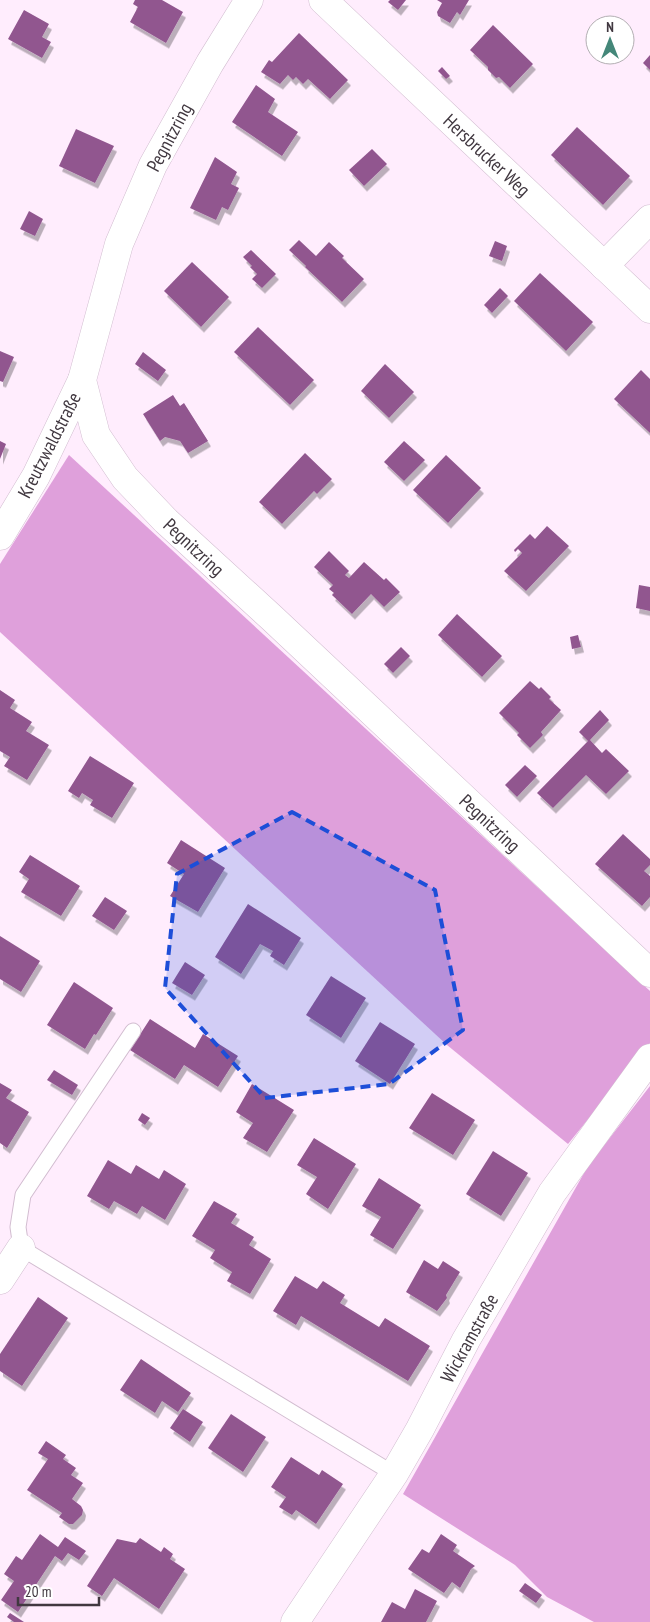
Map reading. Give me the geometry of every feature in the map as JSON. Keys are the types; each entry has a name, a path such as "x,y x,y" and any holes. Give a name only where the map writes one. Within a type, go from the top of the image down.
{"street":[{"name":"Pegnitzring","path":"249,0 210,63 153,165 119,244 82,380 96,435 125,478 166,521 650,973"},
{"name":"Hersbrucker Weg","path":"323,0 650,309"},
{"path":"604,266 650,219"},
{"name":"Kreutzwaldstraße","path":"0,536 36,476 82,380"},
{"name":"Wickramstraße","path":"295,1622 394,1474 420,1429 466,1340 552,1193 650,1058"},
{"path":"0,1280 21,1248"}],"lane":[{"path":"132,1030 22,1195 18,1227 21,1248 394,1474"}],"highlighted area":[{"path":"292,812 435,890 463,1030 389,1084 265,1098 165,988 177,874"}],"shaded area":[{"path":"69,455 650,991 650,1043 568,1144 447,1045 0,632 0,564"},
{"path":"650,1086 650,1622 594,1622 547,1597 515,1565 403,1494 588,1166"}],"building":[{"path":"135,0 162,0 183,12 166,43 130,22 138,7 133,4"},
{"path":"390,0 406,0 398,10 388,2"},
{"path":"437,0 469,0 460,15 457,12 450,23 438,16 437,12 442,3"},
{"path":"24,10 49,24 42,37 51,42 42,58 8,39"},
{"path":"493,25 533,64 510,88 499,77 496,78 488,70 488,67 470,50"},
{"path":"299,33 348,80 330,99 308,79 303,84 296,77 293,80 288,75 280,84 261,72 269,60 272,62"},
{"path":"650,55 650,70 643,63"},
{"path":"442,67 450,76 446,79 438,71"},
{"path":"256,85 275,99 268,112 298,132 282,156 232,122"},
{"path":"577,127 630,176 603,205 551,155"},
{"path":"76,129 114,146 95,183 59,166"},
{"path":"372,149 387,164 364,186 349,170"},
{"path":"215,157 237,172 231,184 239,188 228,210 222,207 216,220 190,208"},
{"path":"29,211 43,219 35,236 20,229"},
{"path":"299,240 316,256 329,242 344,256 342,258 364,279 342,302 289,250"},
{"path":"495,241 507,246 502,261 489,256"},
{"path":"251,250 276,274 262,288 252,279 257,274 243,257"},
{"path":"192,262 229,297 201,327 164,291"},
{"path":"540,273 593,322 566,351 514,301"},
{"path":"500,288 508,296 492,313 484,305"},
{"path":"258,327 314,380 290,405 234,352"},
{"path":"0,351 14,357 3,382 0,381"},
{"path":"143,352 166,370 158,381 135,364"},
{"path":"385,364 414,392 389,418 361,391"},
{"path":"641,370 650,379 650,433 614,399"},
{"path":"173,395 180,406 184,403 208,441 188,453 180,441 165,437 160,441 143,414"},
{"path":"0,441 6,444 0,459"},
{"path":"404,441 425,460 404,481 384,462"},
{"path":"305,453 332,479 317,494 314,491 282,524 259,502"},
{"path":"446,455 481,488 448,523 413,490"},
{"path":"547,526 569,546 526,591 504,571 522,553 518,549 515,552 514,550 530,534 535,539"},
{"path":"329,551 349,571 345,575 349,578 364,562 384,580 386,578 400,592 384,607 371,594 352,614 332,595 334,593 329,589 333,585 314,567"},
{"path":"639,585 650,587 650,611 636,608"},
{"path":"457,614 502,656 482,677 438,635"},
{"path":"578,635 581,647 572,649 570,637"},
{"path":"401,647 410,656 393,673 384,664"},
{"path":"530,681 539,689 541,687 551,697 549,699 561,710 541,732 543,735 530,748 517,735 519,733 499,713"},
{"path":"0,690 15,700 10,708 32,722 26,731 49,745 27,780 4,766 10,757 0,751"},
{"path":"600,710 609,720 590,740 602,753 606,749 629,771 606,794 586,775 553,808 537,793 588,741 579,732"},
{"path":"90,756 134,783 112,818 90,805 93,800 82,793 79,798 68,791"},
{"path":"525,765 537,776 517,797 505,785"},
{"path":"623,834 650,859 650,865 644,871 650,876 650,897 642,906 595,864"},
{"path":"181,840 225,868 198,912 170,896 184,874 167,863"},
{"path":"30,855 80,886 61,916 21,892 29,879 19,872"},
{"path":"105,897 127,911 114,930 92,916"},
{"path":"248,904 301,938 284,965 270,956 273,951 260,944 241,974 215,957"},
{"path":"0,936 40,961 21,992 0,979"},
{"path":"185,962 205,975 192,995 172,983"},
{"path":"331,976 366,998 341,1038 306,1015"},
{"path":"74,982 113,1008 85,1049 47,1025"},
{"path":"150,1019 195,1048 203,1034 238,1056 218,1087 184,1065 175,1079 130,1050"},
{"path":"380,1022 415,1044 390,1084 355,1061"},
{"path":"54,1070 78,1085 72,1095 47,1080"},
{"path":"0,1083 12,1090 6,1098 29,1112 7,1148 0,1143"},
{"path":"252,1084 294,1110 267,1152 243,1138 253,1123 236,1112"},
{"path":"432,1093 475,1120 453,1155 409,1128"},
{"path":"142,1113 150,1118 145,1125 138,1120"},
{"path":"314,1138 356,1164 328,1209 306,1194 317,1177 297,1165"},
{"path":"493,1151 528,1173 501,1216 466,1194"},
{"path":"108,1160 131,1174 136,1165 159,1179 164,1170 186,1184 165,1220 142,1206 137,1214 114,1201 109,1209 87,1196"},
{"path":"379,1178 421,1205 393,1249 370,1235 381,1217 362,1206"},
{"path":"214,1201 237,1214 231,1223 254,1237 249,1245 271,1259 250,1294 227,1281 232,1272 210,1258 215,1250 192,1236"},
{"path":"424,1260 438,1269 443,1261 460,1272 446,1295 447,1298 437,1311 406,1292"},
{"path":"295,1276 317,1289 323,1281 345,1295 340,1303 379,1327 385,1318 430,1346 408,1381 301,1316 296,1325 273,1311"},
{"path":"38,1297 68,1318 22,1386 0,1371 0,1354"},
{"path":"141,1359 191,1393 178,1412 162,1401 155,1413 120,1390"},
{"path":"183,1409 203,1422 190,1442 170,1428"},
{"path":"231,1414 266,1437 243,1472 208,1448"},
{"path":"46,1441 66,1455 63,1459 76,1468 71,1475 83,1483 72,1499 83,1510 82,1515 73,1524 69,1524 59,1517 62,1513 27,1490 48,1459 38,1453"},
{"path":"291,1457 319,1475 322,1470 343,1484 316,1524 296,1510 292,1515 279,1507 286,1497 271,1487"},
{"path":"40,1534 58,1547 65,1537 86,1551 79,1560 68,1553 62,1561 55,1556 18,1612 1,1600 14,1581 4,1574 16,1556 22,1560"},
{"path":"441,1534 457,1545 453,1551 475,1566 471,1569 460,1588 452,1582 444,1593 408,1569 422,1549 429,1553"},
{"path":"140,1538 161,1552 164,1547 173,1554 170,1559 185,1569 159,1609 114,1578 102,1596 87,1586 117,1539 136,1543"},
{"path":"525,1583 542,1595 536,1603 519,1591"},
{"path":"415,1589 437,1601 426,1622 381,1622 392,1602 405,1609"},
{"path":"10,1613 24,1622 14,1622 7,1617"}]}
